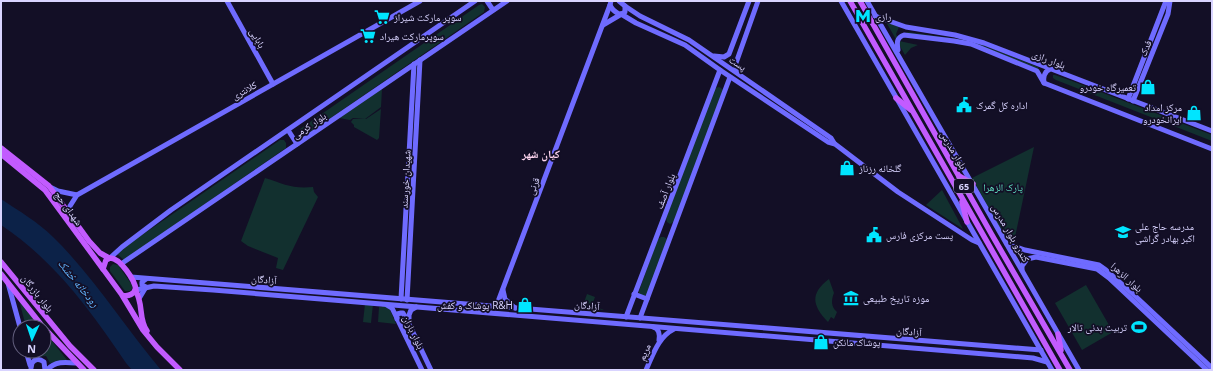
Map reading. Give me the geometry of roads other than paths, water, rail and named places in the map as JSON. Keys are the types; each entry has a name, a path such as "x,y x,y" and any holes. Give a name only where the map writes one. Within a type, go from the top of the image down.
{"main road":[{"name":"بابایی","path":"227,1 273,84"},
{"name":"کلانتری","path":"77,195 420,1"},
{"name":"بلوار کرمی","path":"110,258 160,218 475,1"},
{"path":"487,1 494,10"},
{"name":"بلوار کرمی","path":"121,264 507,1"},
{"name":"پست","path":"619,1 640,16 689,40 759,87 828,142 835,144 898,192 958,232 979,243"},
{"path":"711,56 724,57 729,54 749,1"},
{"path":"740,75 736,68 736,63 758,1"},
{"path":"841,1 1052,370"},
{"name":"بلوار مدرس","path":"850,1 1060,370"},
{"name":"بلوار مدرس","path":"860,1 1070,370"},
{"name":"کندرو بلوار مدرس","path":"867,1 1078,370"},
{"name":"فدک","path":"1128,99 1166,1"},
{"name":"فدک","path":"1133,101 1168,14 1170,1"},
{"name":"پست","path":"609,3 615,12 636,23 685,44 730,77 804,123"},
{"name":"قرنی","path":"496,307 592,55 609,3"},
{"path":"602,26 625,12 625,6"},
{"path":"636,23 634,16 640,16"},
{"name":"بلوار رازی","path":"875,16 906,27 970,38 1212,131"},
{"path":"862,37 865,27"},
{"name":"بلوار رازی","path":"898,54 898,40 900,36 908,35 971,44 1037,71 1044,83 1212,149"},
{"path":"733,46 735,50 740,49"},
{"name":"شهیدان خورسند","path":"408,300 420,60"},
{"name":"شهیدان خورسند","path":"401,299 414,64"},
{"path":"1044,83 1044,76 1050,69"},
{"name":"بلوار آصف","path":"626,317 720,70"},
{"name":"بلوار آصف","path":"640,318 730,77"},
{"path":"714,86 716,84 720,84 725,89"},
{"path":"755,93 759,87"},
{"path":"1132,88 1134,90 1138,89"},
{"path":"896,98 914,113"},
{"path":"288,130 297,144"},
{"path":"1,144 10,151 15,162"},
{"path":"1,148 15,162"},
{"path":"1,154 15,162"},
{"path":"1,159 5,162 15,162"},
{"name":"شهدای حج","path":"15,162 49,186 89,241 100,253 110,258 117,259 121,264"},
{"name":"شهدای حج","path":"15,162 45,190 122,295 143,330 157,347 180,370"},
{"path":"959,176 973,184"},
{"path":"49,186 58,191 77,195 70,206 69,213"},
{"path":"958,232 967,232 970,230 960,194"},
{"name":"بلوار الزهرا","path":"1007,244 1023,250 1099,265 1133,294 1212,368"},
{"path":"1022,270 1022,266 1027,259 1021,256 1020,253 1023,250"},
{"name":"بلوار الزهرا","path":"1027,259 1036,257 1044,258 1097,269 1109,278 1207,370"},
{"path":"103,269 106,260 110,258"},
{"name":"بلوار بازرگان","path":"1,262 70,346 94,370"},
{"path":"121,264 131,277 135,284 135,290 140,297 141,313 145,328 159,345 184,370"},
{"name":"بلوار بازرگان","path":"1,274 38,319"},
{"name":"آزادگان","path":"131,277 1041,350"},
{"path":"140,297 146,287 142,285 142,282 146,279"},
{"path":"8,282 18,319"},
{"name":"آزادگان","path":"135,290 154,286 1033,358 1047,362"},
{"path":"401,289 406,293 408,291"},
{"path":"122,295 130,295 135,290"},
{"path":"301,298 302,291"},
{"path":"502,292 505,299 515,308"},
{"path":"634,294 647,299"},
{"path":"452,303 452,310"},
{"name":"بلوار باران","path":"387,305 392,308 422,370"},
{"name":"بلوار باران","path":"416,307 412,310 409,324 431,370"},
{"path":"397,318 397,314 403,314 409,324"},
{"path":"650,326 655,327 658,330 660,335 659,340"},
{"path":"659,340 669,331 678,328"},
{"path":"784,337 785,330"},
{"path":"1058,334 1061,354"},
{"name":"بلوار بازرگان","path":"52,336 84,370"},
{"name":"مریم","path":"646,370 659,340"},
{"path":"1033,350 1033,358"},
{"path":"28,359 31,369"},
{"path":"31,369 31,365 34,361 39,359 44,362 46,370 56,363 76,363"}],"water":[{"name":"رودخانه خشک","path":"1,199 41,226 68,252 161,370 132,370 99,324 55,270 20,239 1,225"}],"place":[{"name":"رازی","path":"863,16"},
{"name":"سوپر مارکت شیراز","path":"382,17"},
{"name":"سوپرمارکت هیراد","path":"368,36"},
{"name":"تعمیرگاه خودرو","path":"1148,87"},
{"name":"اداره کل گمرک","path":"964,105"},
{"name":"مرکز امداد ایرانخودرو","path":"1194,113"},
{"name":"گلخانه رزناز","path":"847,168"},
{"name":"مدرسه حاج علی اکبر بهادر گراشی","path":"1123,232"},
{"name":"پست مرکزی فارس","path":"874,235"},
{"name":"موزه تاریخ طبیعی","path":"851,298"},
{"name":"پوشاک و کفش R&H","path":"525,305"},
{"name":"تربیت بدنی تالار","path":"1139,327"},
{"name":"پوشاک مانکن","path":"821,342"}],"district":[{"name":"کیان شهر","path":"541,153"}],"park label":[{"name":"پارک الزهرا","path":"1003,187"}]}
